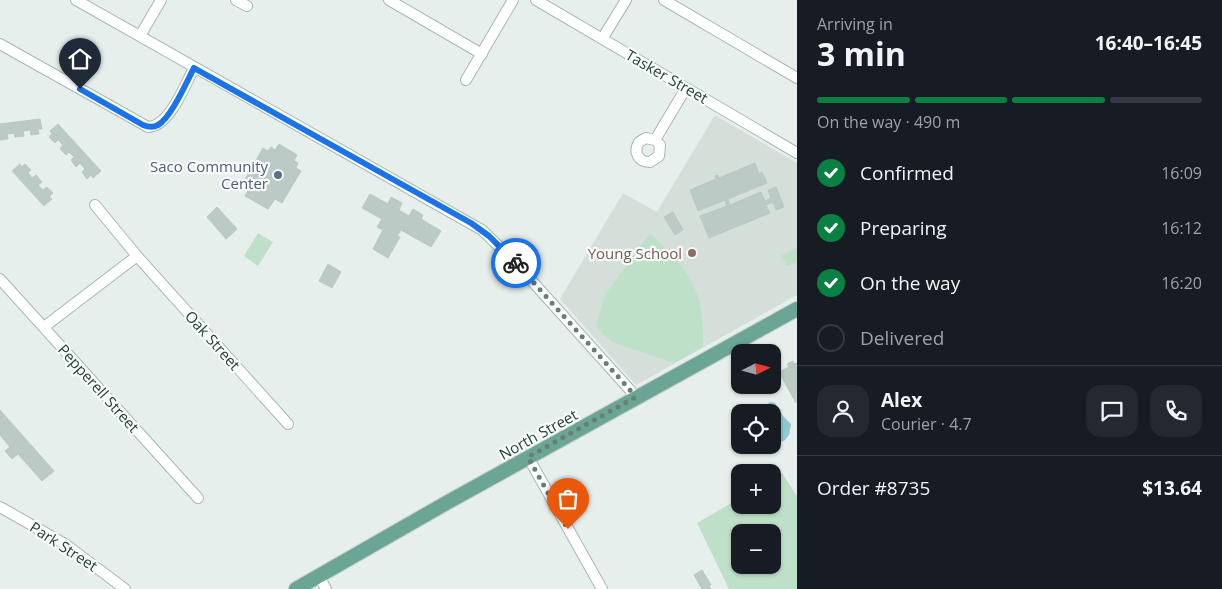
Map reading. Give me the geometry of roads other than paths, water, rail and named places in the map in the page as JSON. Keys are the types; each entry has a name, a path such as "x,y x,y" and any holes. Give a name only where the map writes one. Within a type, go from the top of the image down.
{"main road":[{"name":"North Street","path":"296,589 528,457 797,308"}],"street":[{"path":"76,0 482,230 498,243 630,390 634,398"},
{"path":"140,36 161,0"},
{"path":"236,0 248,6"},
{"path":"389,0 482,54"},
{"path":"466,80 513,0"},
{"name":"Tasker Street","path":"536,0 797,153"},
{"path":"602,39 626,0"},
{"path":"664,0 797,78"},
{"path":"0,44 143,125 151,127 158,126 169,114 194,68"},
{"path":"654,140 686,88"},
{"name":"Oak Street","path":"95,206 137,256 288,424"},
{"path":"44,327 137,256"},
{"name":"Pepperell Street","path":"0,278 198,498"},
{"path":"528,457 602,589"},
{"name":"Park Street","path":"0,507 65,544 125,589"},
{"path":"318,576 326,589"}],"water":[{"path":"781,413 791,424 789,435 781,442"}],"place":[{"name":"Saco Community Center","path":"278,175"},
{"name":"Young School","path":"692,253"}]}
